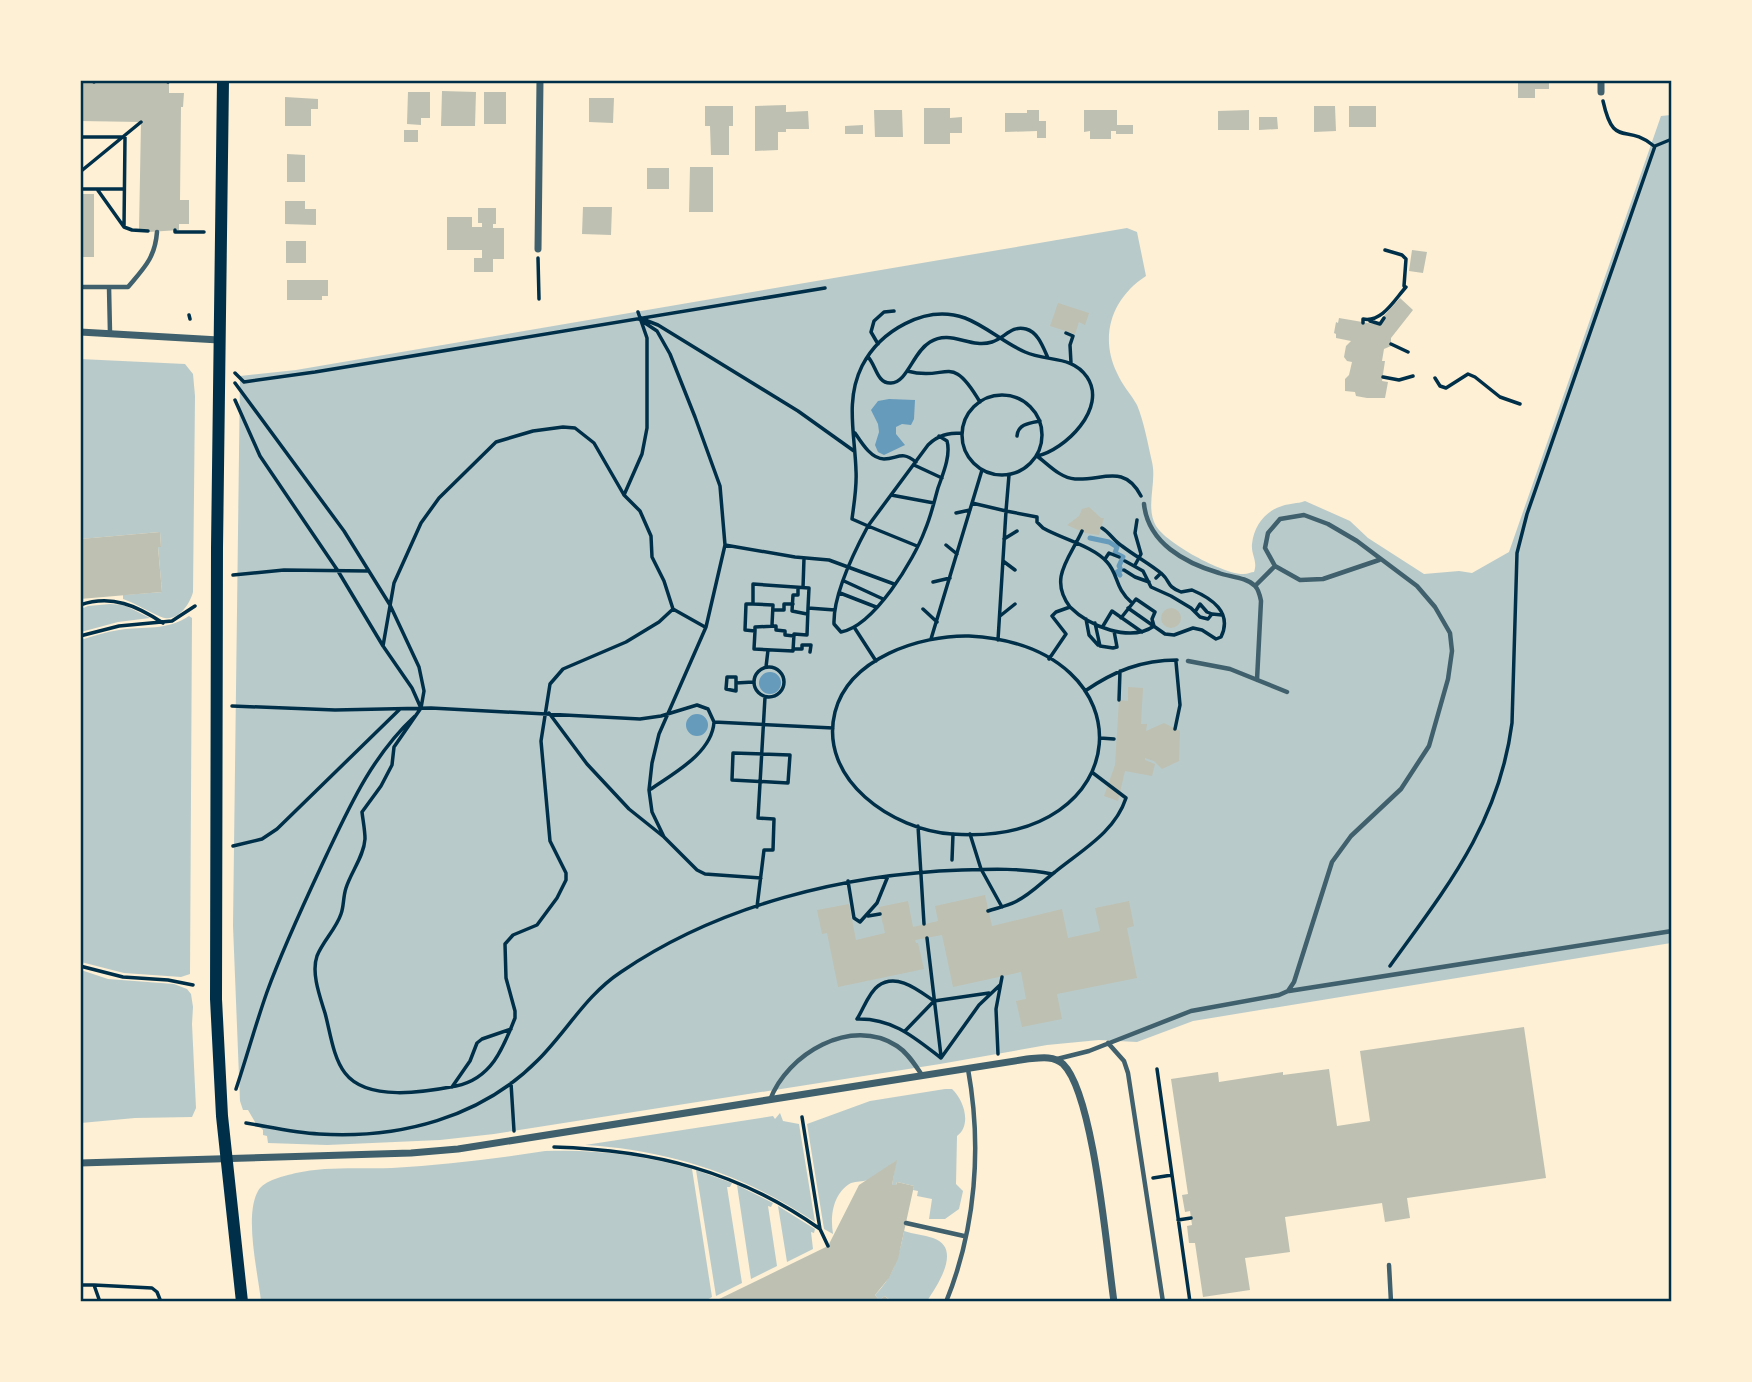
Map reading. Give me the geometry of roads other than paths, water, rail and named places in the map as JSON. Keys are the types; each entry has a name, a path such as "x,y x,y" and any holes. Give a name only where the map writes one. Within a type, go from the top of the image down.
{"main road":[{"path":"223,80 216,999 222,1116 242,1301"}],"street":[{"path":"538,249 540,80"},
{"path":"1601,80 1601,92"},
{"path":"80,332 219,340"},
{"path":"80,1163 411,1153 458,1149 1027,1059 1056,1059 1065,1066 1088,1124 1114,1301"}],"lane":[{"path":"80,287 128,287 151,259 156,248 157,232"},
{"path":"109,287 110,333"},
{"path":"1144,504 1151,531 1162,544 1216,573 1247,581 1255,586 1261,601 1257,680"},
{"path":"1288,991 1298,971 1332,862 1351,836 1389,802 1412,775 1429,746 1448,679 1452,651 1450,633 1435,607 1396,569 1379,560 1357,541 1328,524 1304,515 1280,519 1268,533 1265,548 1275,566 1300,580 1323,579 1379,560"},
{"path":"1255,586 1275,566"},
{"path":"1188,660 1230,669 1287,692"},
{"path":"1056,1059 1089,1051 1191,1011 1383,974 1671,931"},
{"path":"771,1100 775,1088 793,1066 809,1052 837,1039 874,1037 890,1042 912,1060 922,1076"},
{"path":"1108,1044 1124,1061 1128,1073 1163,1301"},
{"path":"946,1301 958,1266 972,1196 976,1145 975,1113 968,1069"},
{"path":"906,1223 964,1236"},
{"path":"1389,1265 1391,1301"}],"water":[{"path":"915,400 914,419 911,425 902,424 896,427 896,434 905,445 884,455 878,452 875,445 879,432 871,410 878,401"},
{"path":"770,672 780,679 781,683 774,693 770,694 760,687 759,683 766,673"},
{"path":"697,714 705,717 708,725 705,733 697,736 689,733 686,725 689,717"}],"waterway":[{"path":"1090,538 1109,542 1117,547 1115,553 1123,557 1119,566 1121,570 1117,572 1120,575"}]}
